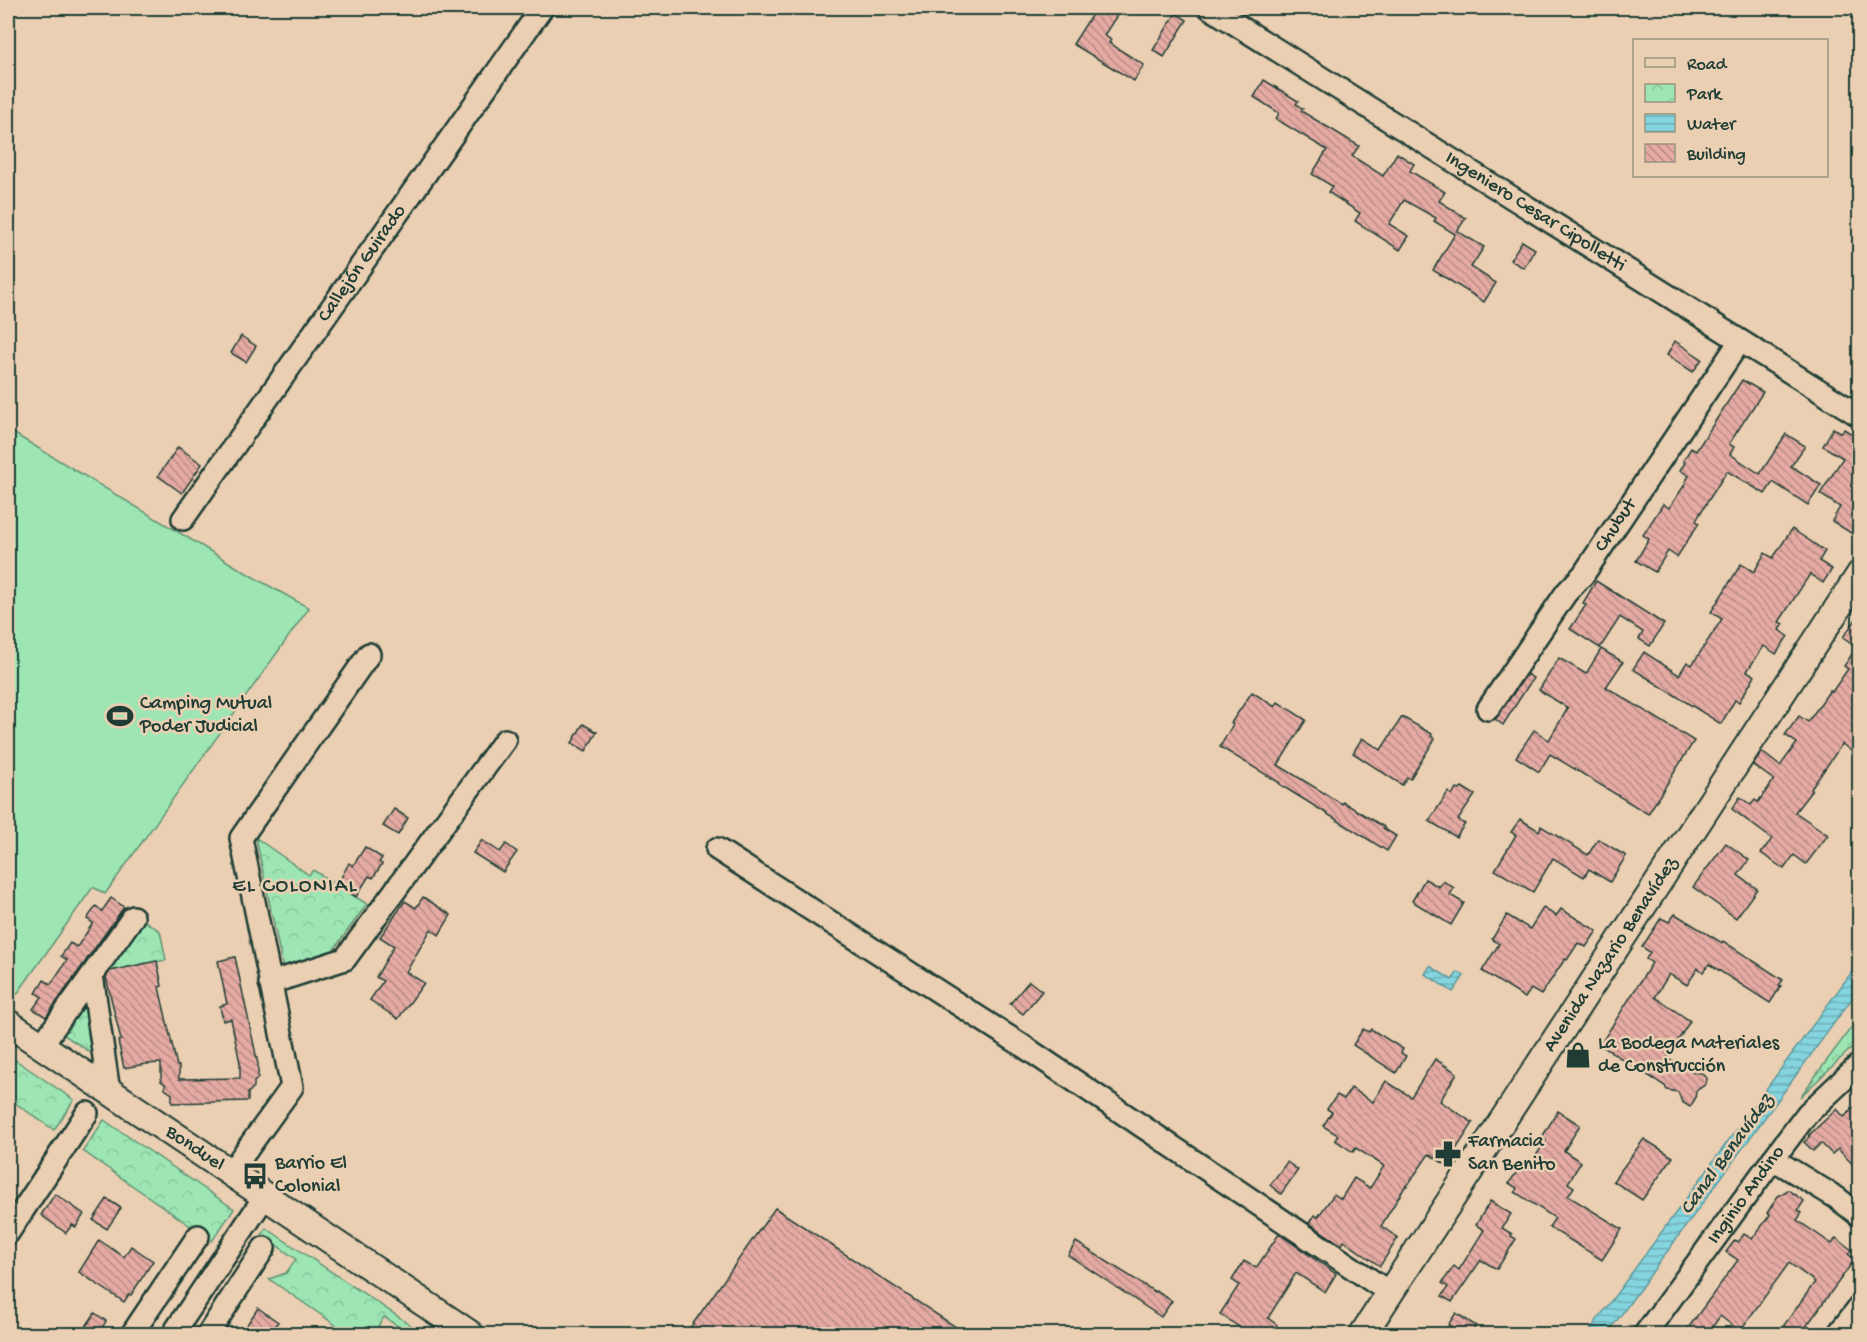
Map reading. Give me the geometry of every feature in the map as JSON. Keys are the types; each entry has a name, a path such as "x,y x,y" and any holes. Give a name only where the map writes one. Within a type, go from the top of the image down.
{"main road":[{"name":"Avenida Nazario Benavídez","path":"1363,1335 1860,574"},
{"name":"Bonduel","path":"8,1023 470,1335"}],"street":[{"name":"Callejón Guirado","path":"183,519 542,8"},
{"name":"Ingeniero Cesar Cipolletti","path":"1210,8 1860,416"},
{"name":"Chubut","path":"1488,710 1566,593 1583,575 1740,341"},
{"path":"230,1173 292,1087 241,838 369,654"},
{"path":"270,982 345,959 505,740"},
{"path":"717,849 1020,1044 1390,1293"},
{"path":"41,1046 133,917"},
{"path":"92,975 109,1092"},
{"name":"Inginio Andino","path":"1644,1335 1807,1114 1860,1064"},
{"path":"8,1233 87,1113"},
{"path":"1773,1159 1837,1198 1860,1216"},
{"path":"173,1335 265,1196"},
{"path":"132,1335 198,1236"},
{"path":"208,1335 264,1248"},
{"path":"1838,1335 1860,1306"}],"green space":[{"name":"Camping Mutual Poder Judicial","path":"8,430 309,608 105,894 93,887 12,1001 8,997"},
{"path":"256,838 309,875 313,870 367,904 332,952 283,968"},
{"path":"137,916 160,931 166,960 97,974"},
{"path":"88,988 99,1058 58,1031"},
{"path":"1859,1017 1859,1041 1800,1097"},
{"path":"8,1055 74,1100 54,1130 8,1098"},
{"path":"104,1120 234,1209 212,1241 83,1151"},
{"path":"266,1228 424,1334 410,1334 384,1317 373,1334 349,1334 269,1279 286,1273 296,1259 262,1235"}],"water":[{"name":"Canal Benavídez","path":"1859,962 1859,989 1607,1334 1587,1334"},
{"path":"1430,966 1452,980 1458,972 1464,976 1453,992 1425,974"}],"building":[{"path":"1096,8 1122,8 1104,35 1111,40 1109,43 1144,65 1134,81 1073,44"},
{"path":"1176,13 1187,20 1164,57 1153,50"},
{"path":"1264,80 1298,101 1296,104 1303,109 1301,111 1359,146 1352,156 1383,176 1397,153 1414,164 1410,171 1445,192 1439,201 1466,218 1457,231 1484,247 1471,267 1496,283 1484,302 1433,270 1455,234 1434,221 1436,218 1404,200 1389,224 1409,236 1400,250 1355,221 1360,213 1328,192 1332,186 1312,174 1327,150 1276,119 1279,113 1254,97"},
{"path":"1522,241 1535,249 1524,268 1510,260"},
{"path":"241,336 256,346 246,362 231,353"},
{"path":"1675,341 1702,359 1693,372 1667,355"},
{"path":"1742,380 1763,392 1729,444 1734,447 1730,454 1760,474 1786,434 1805,446 1791,466 1821,485 1808,505 1773,482 1765,494 1727,471 1696,521 1699,523 1677,557 1668,551 1655,572 1636,561 1649,539 1643,535 1663,504 1669,508 1686,483 1689,476 1680,470 1685,463 1683,461 1691,448 1696,451"},
{"path":"1833,428 1841,433 1844,429 1860,439 1860,527 1854,535 1832,521 1840,507 1820,494 1843,458 1823,446"},
{"path":"178,447 202,464 182,493 158,476"},
{"path":"1792,529 1825,551 1819,561 1832,569 1823,583 1810,574 1779,622 1783,624 1779,630 1788,636 1776,654 1764,646 1747,671 1755,676 1739,702 1735,700 1721,724 1633,669 1644,652 1679,675 1687,662 1692,665 1722,619 1711,612 1741,564 1754,572 1765,553 1773,558"},
{"path":"1596,581 1664,624 1650,646 1639,639 1643,632 1620,617 1600,648 1570,629 1586,605 1583,603"},
{"path":"1860,614 1860,757 1842,744 1795,812 1828,835 1806,864 1794,855 1784,869 1761,853 1772,839 1732,809 1740,797 1751,805 1755,800 1758,802 1774,780 1753,765 1762,752 1780,766 1797,743 1785,735 1799,716 1808,722 1848,669 1844,666 1857,647 1843,637"},
{"path":"1601,649 1623,662 1606,687 1694,741 1648,814 1550,754 1539,772 1516,757 1534,730 1549,740 1568,708 1539,690 1559,658 1586,674"},
{"path":"1527,674 1533,678 1503,725 1495,719"},
{"path":"1252,692 1275,707 1278,702 1306,720 1278,765 1342,804 1343,802 1396,836 1387,851 1220,747 1233,724 1231,723"},
{"path":"1402,717 1432,734 1431,736 1435,739 1410,779 1407,777 1402,785 1353,753 1362,738 1381,750"},
{"path":"583,724 597,732 586,751 572,743"},
{"path":"1462,787 1475,795 1458,820 1465,824 1456,837 1429,821 1448,792 1452,795 1456,788 1460,790"},
{"path":"394,809 408,818 398,835 383,826"},
{"path":"1520,819 1539,831 1541,826 1588,855 1598,839 1626,856 1610,882 1589,869 1584,877 1553,858 1533,892 1495,870 1516,835 1511,832"},
{"path":"482,840 500,852 506,844 517,852 503,872 473,853"},
{"path":"1726,843 1749,860 1738,875 1757,889 1736,918 1693,887"},
{"path":"365,847 382,858 379,862 382,864 373,878 369,876 356,897 337,885 349,863 353,866"},
{"path":"1425,879 1439,887 1443,881 1454,888 1450,895 1464,903 1451,925 1412,901"},
{"path":"423,897 451,915 439,935 431,929 406,972 424,983 398,1019 370,1000 383,981 376,977 394,946 380,937 405,901 416,908"},
{"path":"111,898 124,907 46,1017 33,1009 42,997 36,993 44,980 51,984 67,960 61,956 70,943 77,947 93,923 87,919 96,906 102,911"},
{"path":"1543,908 1556,916 1561,909 1597,931 1586,947 1578,943 1541,995 1531,989 1525,998 1482,971 1499,944 1492,939 1507,915 1530,929"},
{"path":"1675,914 1722,943 1723,941 1783,980 1770,1003 1709,964 1703,972 1698,968 1687,985 1669,974 1655,997 1690,1021 1666,1060 1687,1063 1693,1072 1702,1073 1707,1078 1706,1084 1696,1091 1695,1099 1690,1107 1682,1102 1678,1092 1667,1090 1665,1086 1600,1045 1652,963 1646,959 1650,952 1642,947 1661,918 1669,922"},
{"path":"235,957 258,1064 258,1078 248,1093 248,1101 172,1103 172,1094 165,1089 165,1084 161,1081 161,1063 124,1068 118,1041 121,1040 106,977 110,971 157,961 162,986 159,987 177,1066 179,1066 179,1079 240,1078 240,1063 231,1019 223,1021 220,1006 227,1004 218,961"},
{"path":"1029,981 1042,991 1023,1014 1010,1004"},
{"path":"1363,1029 1369,1032 1371,1029 1403,1049 1401,1053 1406,1056 1396,1073 1353,1045"},
{"path":"1435,1059 1457,1073 1440,1101 1473,1123 1446,1165 1429,1154 1406,1185 1381,1226 1398,1238 1380,1266 1344,1241 1342,1245 1309,1223 1314,1215 1318,1217 1334,1194 1341,1199 1354,1178 1370,1188 1384,1166 1356,1148 1353,1152 1335,1140 1338,1135 1323,1126 1332,1112 1327,1109 1337,1095 1344,1099 1351,1088 1373,1102 1386,1081 1411,1097"},
{"path":"1860,1102 1860,1172 1838,1149 1832,1154 1821,1143 1813,1151 1804,1142 1837,1109 1844,1117"},
{"path":"1558,1111 1580,1125 1564,1151 1581,1162 1568,1183 1574,1187 1568,1196 1622,1229 1602,1260 1549,1227 1555,1218 1515,1192 1517,1188 1509,1183 1521,1166 1527,1170 1546,1140 1542,1137"},
{"path":"1644,1139 1673,1157 1642,1200 1613,1181"},
{"path":"1287,1162 1298,1170 1281,1194 1270,1185"},
{"path":"1788,1190 1804,1201 1798,1210 1802,1213 1797,1220 1832,1244 1836,1238 1852,1250 1848,1254 1855,1259 1800,1335 1777,1335 1815,1282 1789,1263 1740,1331 1720,1316 1707,1335 1683,1335 1738,1260 1726,1252 1735,1240 1738,1242 1744,1234 1752,1239 1770,1215 1767,1213 1778,1196"},
{"path":"55,1194 84,1214 76,1227 72,1225 66,1233 41,1215"},
{"path":"107,1199 121,1208 107,1229 93,1220"},
{"path":"1490,1201 1511,1214 1502,1228 1516,1239 1497,1269 1481,1260 1452,1302 1442,1296 1448,1287 1442,1283 1454,1266 1459,1270 1484,1230 1476,1225"},
{"path":"775,1208 968,1335 685,1335"},
{"path":"1279,1234 1336,1274 1325,1292 1296,1273 1268,1318 1277,1325 1271,1335 1251,1335 1220,1314 1239,1285 1232,1280 1244,1261 1256,1268"},
{"path":"99,1240 124,1257 131,1246 153,1261 124,1302 79,1272"},
{"path":"1076,1242 1172,1301 1161,1317 1068,1255"},
{"path":"258,1308 278,1322 275,1326 288,1335 259,1335 246,1326"},
{"path":"95,1313 106,1321 98,1335 80,1335"},
{"path":"1456,1313 1476,1326 1470,1335 1464,1335 1448,1325"}],"place":[{"name":"Camping Mutual Poder Judicial","path":"120,716"},
{"name":"La Bodega Materiales de Construcción","path":"1578,1055"},
{"name":"Farmacia San Benito","path":"1448,1154"},
{"name":"Barrio El Colonial","path":"255,1176"}],"district":[{"name":"EL COLONIAL","path":"295,887"}]}
